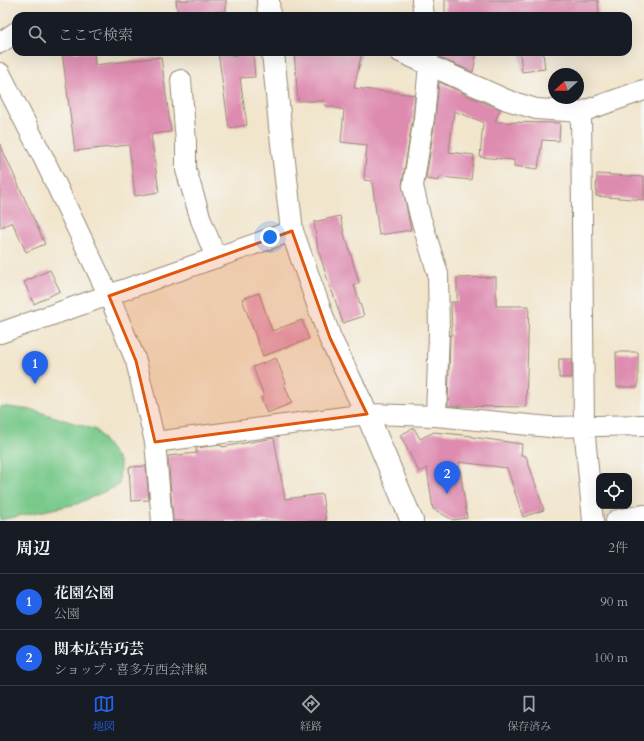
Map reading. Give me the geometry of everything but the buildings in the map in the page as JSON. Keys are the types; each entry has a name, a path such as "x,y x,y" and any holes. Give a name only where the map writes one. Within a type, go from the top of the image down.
{"street":[{"path":"268,0 269,12"},
{"path":"422,0 424,12"},
{"path":"0,43 12,35"},
{"path":"273,56 292,231 330,338 367,414 412,521"},
{"path":"416,56 428,59 507,100 536,109 580,112 644,90"},
{"path":"428,59 419,153 413,186 420,216 438,274 439,331 436,416"},
{"path":"0,73 44,159 109,296 136,361 155,442 162,521"},
{"path":"181,80 186,142 186,170 201,220 216,258"},
{"path":"580,112 584,426 593,521"},
{"path":"0,333 292,231"},
{"path":"155,442 367,414 436,416 550,427 644,424"},
{"path":"617,521 644,516"}],"highlighted area":[{"path":"292,231 330,338 367,414 155,442 136,361 109,296"}],"green space":[{"path":"0,406 33,410 96,430 120,462 119,485 77,504 0,520"}],"place":[{"name":"花園公園","path":"35,384"},
{"name":"関本広告巧芸","path":"447,494"}]}
